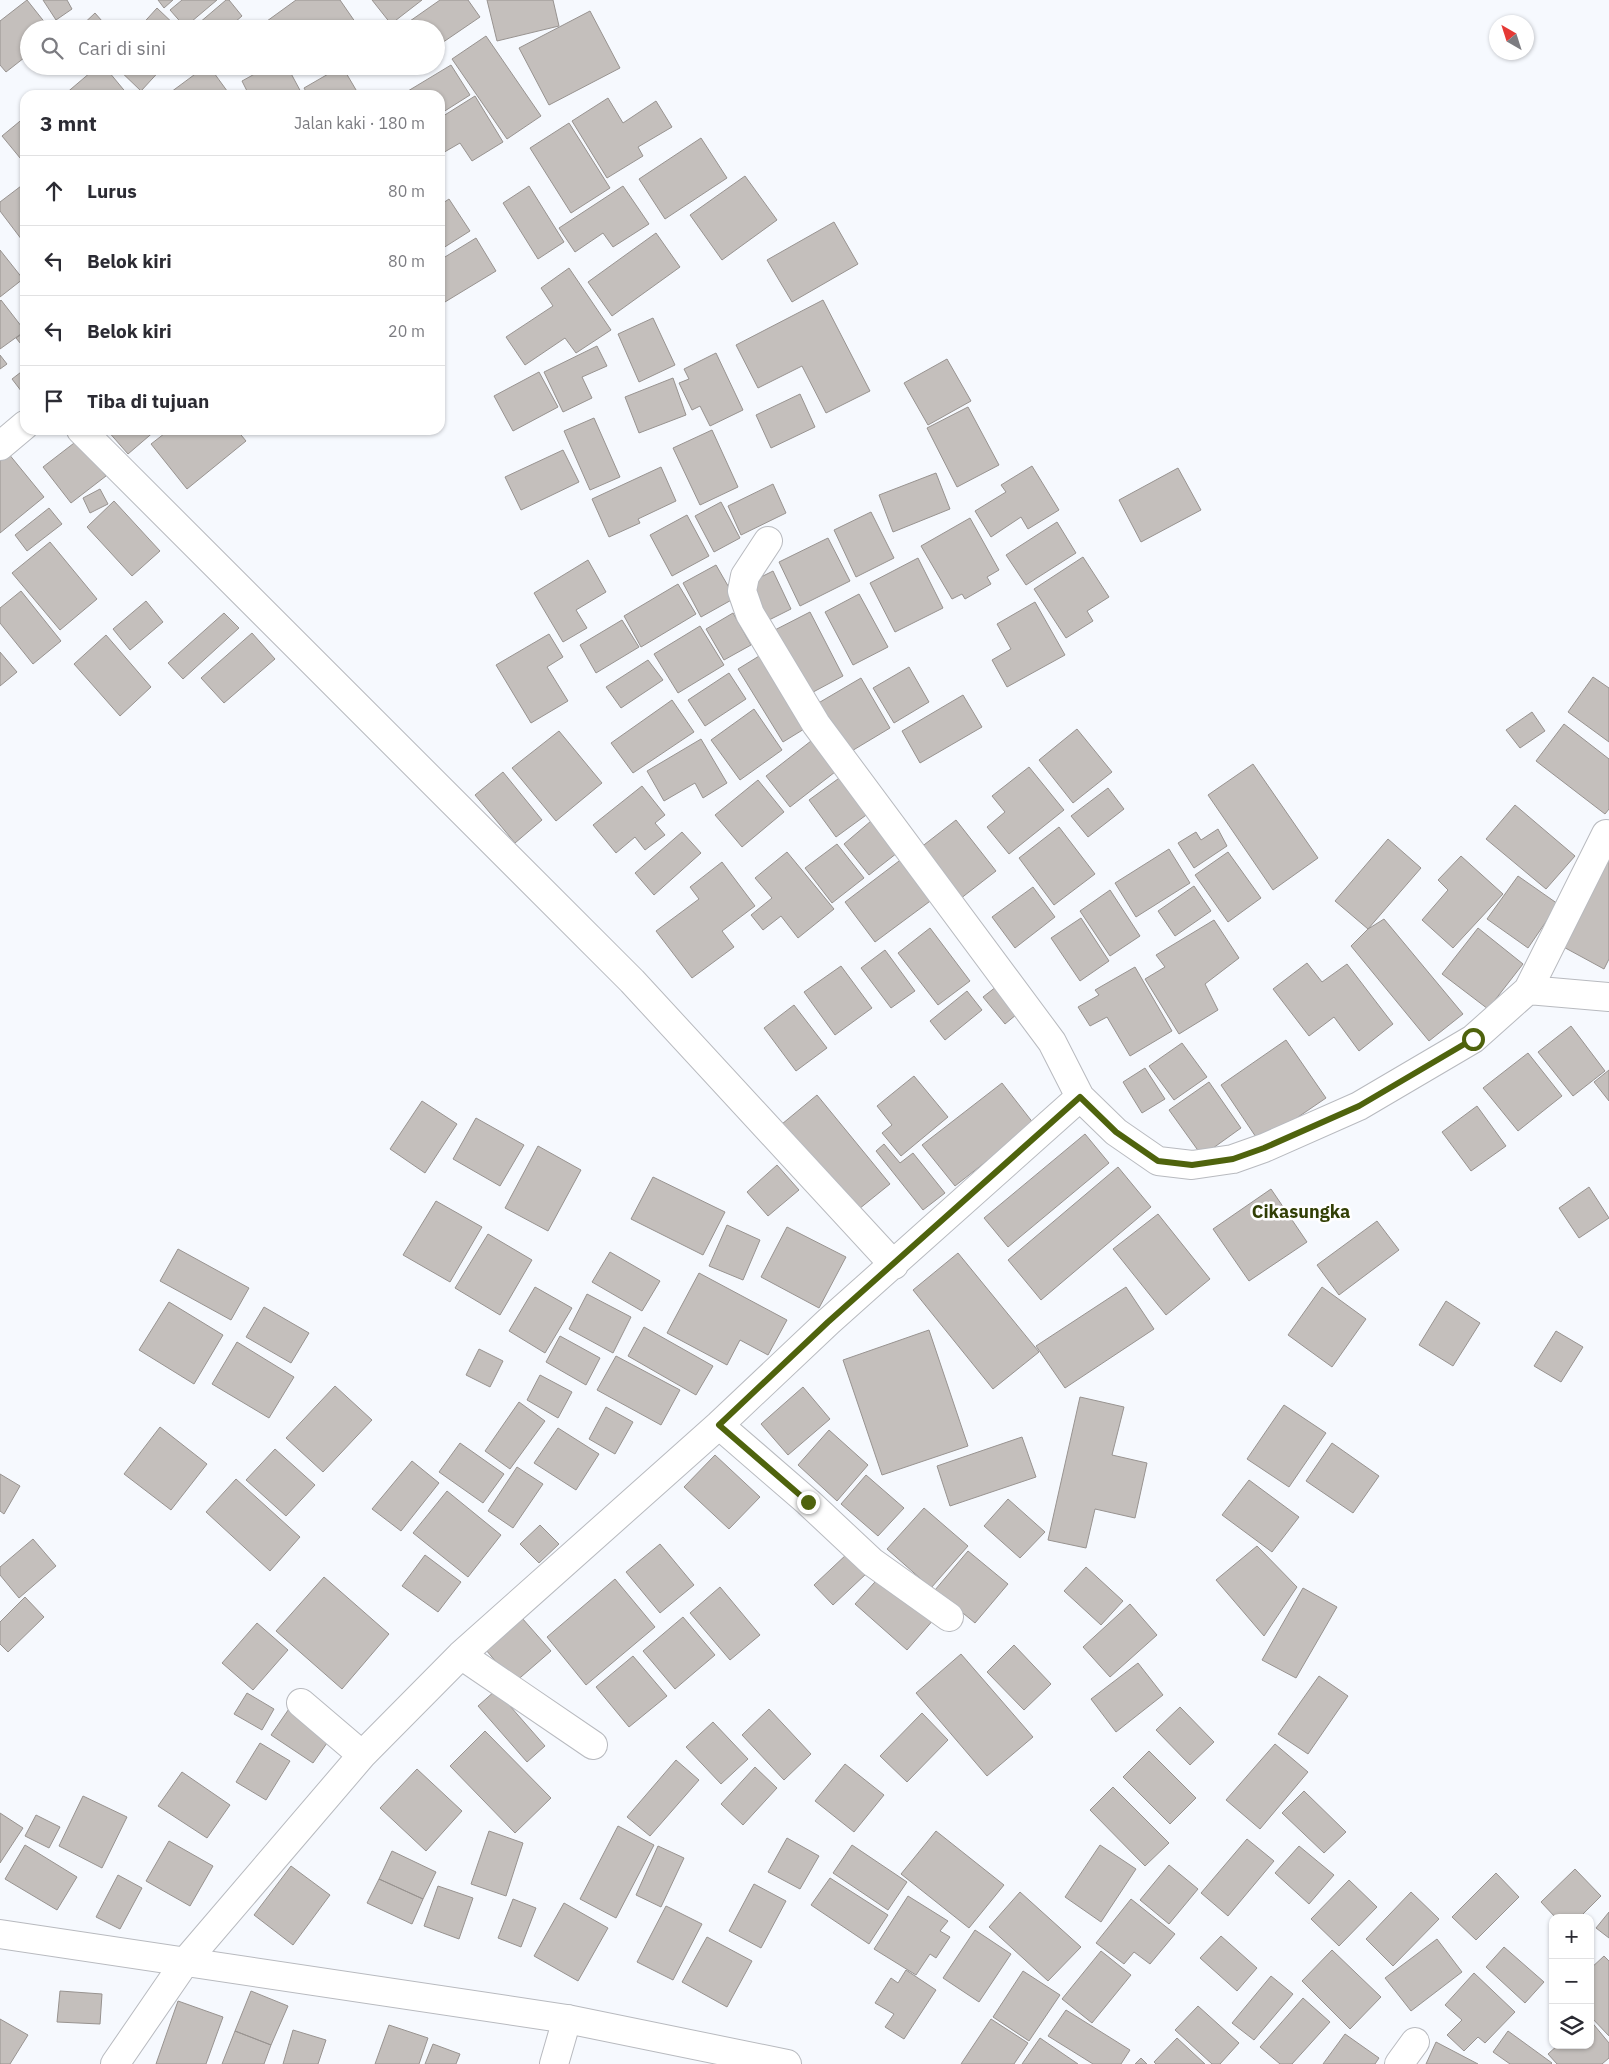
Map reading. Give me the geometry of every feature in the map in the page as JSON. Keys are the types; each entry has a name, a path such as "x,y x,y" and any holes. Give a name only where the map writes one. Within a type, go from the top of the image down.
{"street":[{"path":"0,446 20,429"},
{"path":"86,435 632,981 894,1265"},
{"path":"768,541 745,576 742,591 750,614 816,724 1052,1042 1080,1097 1116,1132 1158,1161 1192,1165 1233,1159 1264,1148 1367,1101 1473,1039 1528,990 1606,834"},
{"path":"1528,990 1609,997"},
{"path":"115,2064 185,1962 362,1755 461,1655 719,1425 828,1322 1080,1097"},
{"path":"719,1425 808,1502 872,1562 949,1616"},
{"path":"461,1655 593,1745"},
{"path":"301,1703 362,1755"},
{"path":"0,1934 567,2019 786,2064"},
{"path":"554,2064 567,2019"},
{"path":"1399,2064 1416,2042"}],"building":[{"path":"27,0 43,20 20,20 20,61 6,72 0,65 0,21"},
{"path":"43,0 67,0 72,9 56,20"},
{"path":"158,0 173,0 164,8"},
{"path":"182,0 217,0 193,20 179,20 170,10"},
{"path":"226,0 229,0 242,16 237,20 203,20"},
{"path":"296,0 340,0 354,20 268,20"},
{"path":"372,0 422,0 396,20 388,20"},
{"path":"440,0 468,0 480,17 445,41 445,20 411,20"},
{"path":"487,0 553,0 559,26 497,41"},
{"path":"157,8 170,20 146,20"},
{"path":"590,11 620,68 549,105 519,48"},
{"path":"95,13 101,20 88,20"},
{"path":"486,36 541,116 507,139 452,59"},
{"path":"451,65 470,95 445,111 445,90 410,90 434,75 445,75 445,69"},
{"path":"87,75 111,75 124,90 70,90"},
{"path":"124,75 156,75 142,90"},
{"path":"194,75 216,75 226,90 174,90"},
{"path":"253,75 292,75 300,90 246,90 242,81"},
{"path":"326,75 347,75 356,90 305,90 304,88"},
{"path":"475,96 503,142 472,161 460,143 445,152 445,115"},
{"path":"608,98 623,123 656,101 672,127 638,147 643,156 607,178 572,121"},
{"path":"20,121 20,158 2,136"},
{"path":"569,123 610,188 571,213 530,148"},
{"path":"701,138 727,178 665,219 639,179"},
{"path":"745,176 777,220 722,260 690,215"},
{"path":"529,186 564,242 538,259 503,203"},
{"path":"623,186 649,224 613,247 603,233 575,252 559,228"},
{"path":"20,187 20,237 0,211 0,202"},
{"path":"449,199 470,231 445,247 445,202"},
{"path":"834,222 858,264 792,302 767,260"},
{"path":"656,233 680,267 612,316 588,282"},
{"path":"476,238 496,271 445,302 445,257"},
{"path":"0,250 20,275 20,281 0,297"},
{"path":"569,268 611,330 576,353 565,338 525,365 506,337 553,306 541,288"},
{"path":"823,300 870,391 826,413 802,366 758,388 736,345"},
{"path":"0,301 20,325 20,335 0,349"},
{"path":"653,318 675,365 639,382 618,334"},
{"path":"597,346 607,366 582,377 592,398 563,412 544,372"},
{"path":"716,353 743,410 710,426 700,406 692,410 679,383 689,379 684,369"},
{"path":"0,355 7,364 0,369"},
{"path":"947,359 971,401 928,425 904,383"},
{"path":"539,372 558,407 513,431 494,396"},
{"path":"20,373 20,389 12,379"},
{"path":"673,378 686,415 639,433 625,397"},
{"path":"800,394 815,427 771,448 756,415"},
{"path":"968,407 999,465 957,487 927,428"},
{"path":"594,418 620,477 590,490 564,431"},
{"path":"712,430 738,487 700,505 673,448"},
{"path":"111,435 150,435 128,454"},
{"path":"163,435 241,435 246,441 187,489 151,444"},
{"path":"78,440 106,476 71,503 43,467"},
{"path":"563,450 579,482 521,510 505,477"},
{"path":"8,453 44,497 0,533 0,459"},
{"path":"1032,466 1059,510 1028,529 1021,517 991,537 975,511 1006,492 1001,485"},
{"path":"661,467 676,501 638,519 640,523 609,537 592,499"},
{"path":"1178,468 1201,510 1141,542 1119,500"},
{"path":"936,473 950,509 893,532 879,495"},
{"path":"773,484 786,513 741,535 728,506"},
{"path":"100,489 108,504 90,513 83,498"},
{"path":"114,501 160,551 132,576 87,527"},
{"path":"721,502 740,538 714,552 695,516"},
{"path":"49,508 62,524 27,551 15,535"},
{"path":"871,512 894,558 856,577 834,530"},
{"path":"687,515 709,556 672,576 650,535"},
{"path":"970,518 999,570 987,577 991,584 965,599 962,594 952,599 921,546"},
{"path":"1057,522 1076,553 1026,585 1006,555"},
{"path":"828,538 850,581 800,606 779,562"},
{"path":"50,542 97,599 60,630 12,573"},
{"path":"1083,557 1109,597 1087,611 1093,621 1066,638 1034,589"},
{"path":"918,558 943,608 895,632 870,583"},
{"path":"588,560 606,592 576,610 587,628 563,642 534,593"},
{"path":"716,565 735,598 701,617 683,583"},
{"path":"773,571 791,609 765,622 747,584"},
{"path":"678,584 696,614 641,647 624,616"},
{"path":"21,591 61,641 33,664 0,623 0,608"},
{"path":"859,594 888,647 853,665 825,612"},
{"path":"146,601 163,622 130,650 113,629"},
{"path":"1035,602 1065,655 1007,687 992,660 1011,649 997,624"},
{"path":"810,612 843,676 802,698 769,633"},
{"path":"224,613 239,628 183,679 168,663"},
{"path":"733,613 751,645 724,660 706,629"},
{"path":"622,620 639,647 596,673 580,645"},
{"path":"700,626 724,665 678,693 654,654"},
{"path":"252,633 275,659 224,703 201,678"},
{"path":"549,634 563,657 547,667 568,701 531,723 496,665"},
{"path":"106,635 151,687 120,716 74,664"},
{"path":"0,652 17,672 0,686"},
{"path":"764,653 809,726 783,742 738,669"},
{"path":"648,660 663,680 621,708 606,687"},
{"path":"909,667 929,702 894,723 873,688"},
{"path":"729,673 746,699 705,726 688,700"},
{"path":"1593,677 1609,688 1609,742 1568,712"},
{"path":"861,678 890,728 845,755 815,705"},
{"path":"963,695 982,727 920,763 902,731"},
{"path":"672,700 694,732 633,773 611,743"},
{"path":"754,709 782,750 740,780 711,740"},
{"path":"1532,712 1545,731 1520,748 1506,730"},
{"path":"1564,724 1609,759 1609,809 1605,814 1536,761"},
{"path":"1077,729 1112,772 1073,803 1039,760"},
{"path":"559,731 602,783 556,821 512,768"},
{"path":"701,739 727,783 703,798 695,783 664,801 647,771"},
{"path":"811,741 835,772 790,807 766,776"},
{"path":"1253,764 1318,858 1273,890 1208,795"},
{"path":"1029,767 1064,810 1009,854 987,827 1005,812 992,796"},
{"path":"503,772 542,820 515,843 475,795"},
{"path":"842,776 869,813 836,837 809,800"},
{"path":"758,780 784,812 742,847 715,815"},
{"path":"642,786 665,815 655,823 665,835 645,850 635,837 616,853 593,825"},
{"path":"1108,788 1124,809 1088,837 1071,816"},
{"path":"1515,805 1575,856 1546,889 1486,839"},
{"path":"956,820 996,871 960,899 920,848"},
{"path":"871,821 897,853 869,875 844,844"},
{"path":"1059,827 1095,874 1054,905 1019,858"},
{"path":"1218,829 1227,846 1194,868 1178,843 1196,832 1201,840"},
{"path":"682,832 701,853 654,895 635,873"},
{"path":"1388,839 1421,868 1368,929 1335,901"},
{"path":"837,844 864,878 832,903 805,868"},
{"path":"1609,847 1609,959 1604,969 1558,944"},
{"path":"1169,849 1190,883 1136,917 1115,883"},
{"path":"787,852 834,909 798,938 781,916 763,930 751,915 772,898 755,878"},
{"path":"1228,852 1261,898 1228,922 1195,875"},
{"path":"1461,856 1503,894 1453,948 1422,920 1448,890 1438,880"},
{"path":"903,858 933,899 875,942 845,902"},
{"path":"722,862 755,906 722,931 734,947 692,978 656,931 699,899 690,887"},
{"path":"1518,876 1558,904 1528,948 1487,919"},
{"path":"1194,886 1211,911 1175,936 1158,911"},
{"path":"1033,887 1055,917 1015,948 992,917"},
{"path":"1110,890 1140,936 1110,956 1080,911"},
{"path":"1081,918 1109,961 1080,981 1051,938"},
{"path":"1384,919 1463,1014 1429,1041 1351,946 1368,929"},
{"path":"1214,920 1239,958 1205,984 1218,1010 1179,1034 1145,979 1165,967 1156,955"},
{"path":"930,928 970,981 938,1005 898,953"},
{"path":"1478,928 1523,964 1488,1009 1442,974"},
{"path":"885,950 915,991 891,1008 861,968"},
{"path":"1307,963 1322,982 1347,964 1393,1024 1359,1051 1334,1017 1309,1036 1273,989"},
{"path":"841,966 872,1008 835,1035 804,992"},
{"path":"1135,967 1172,1031 1130,1056 1107,1017 1090,1026 1078,1007 1099,995 1095,990"},
{"path":"1001,983 1022,1010 1005,1024 983,997"},
{"path":"967,991 982,1010 945,1040 930,1021"},
{"path":"794,1005 827,1048 796,1071 764,1028"},
{"path":"1571,1026 1605,1071 1573,1096 1538,1052"},
{"path":"1286,1040 1326,1098 1260,1143 1221,1085"},
{"path":"1182,1043 1207,1077 1174,1100 1149,1066"},
{"path":"1528,1053 1562,1096 1518,1131 1483,1088"},
{"path":"1145,1068 1165,1099 1142,1113 1123,1082"},
{"path":"1609,1070 1609,1101 1594,1082"},
{"path":"914,1076 948,1117 901,1156 882,1133 892,1125 877,1106"},
{"path":"1209,1082 1241,1128 1202,1156 1169,1110"},
{"path":"1002,1083 1034,1124 955,1186 922,1145"},
{"path":"817,1095 890,1184 854,1213 782,1124"},
{"path":"422,1101 457,1124 425,1173 390,1149"},
{"path":"1477,1106 1506,1146 1471,1171 1442,1132"},
{"path":"476,1118 524,1145 500,1186 453,1159"},
{"path":"1085,1134 1109,1163 1008,1247 984,1218"},
{"path":"884,1144 900,1163 913,1153 945,1193 923,1210 876,1151"},
{"path":"538,1146 581,1170 548,1231 505,1208"},
{"path":"777,1165 799,1190 768,1216 747,1192"},
{"path":"1118,1167 1151,1207 1041,1300 1008,1260"},
{"path":"653,1177 725,1212 703,1255 631,1219"},
{"path":"1589,1187 1609,1218 1579,1238 1559,1208"},
{"path":"1271,1189 1307,1242 1249,1281 1213,1229"},
{"path":"436,1201 482,1227 450,1282 403,1255"},
{"path":"1158,1214 1210,1279 1166,1315 1113,1249"},
{"path":"1377,1221 1399,1250 1339,1295 1317,1265"},
{"path":"727,1225 760,1240 743,1280 709,1266"},
{"path":"787,1227 846,1257 819,1308 761,1277"},
{"path":"488,1234 532,1260 500,1315 455,1288"},
{"path":"178,1249 249,1288 231,1320 160,1281"},
{"path":"610,1252 660,1281 642,1311 592,1282"},
{"path":"958,1253 1039,1352 993,1389 913,1290"},
{"path":"699,1273 787,1320 768,1355 740,1340 727,1365 667,1333"},
{"path":"535,1287 572,1308 545,1353 509,1331"},
{"path":"1126,1287 1154,1329 1065,1388 1036,1346"},
{"path":"1322,1287 1366,1319 1332,1367 1288,1335"},
{"path":"587,1294 631,1317 613,1353 569,1329"},
{"path":"1446,1301 1480,1323 1453,1366 1419,1345"},
{"path":"169,1302 223,1335 194,1384 139,1350"},
{"path":"264,1307 309,1333 291,1363 246,1337"},
{"path":"644,1327 713,1366 696,1395 628,1356"},
{"path":"929,1330 968,1446 882,1475 843,1360"},
{"path":"1556,1331 1583,1347 1561,1382 1534,1366"},
{"path":"560,1336 600,1358 586,1385 546,1362"},
{"path":"237,1342 294,1377 269,1418 212,1384"},
{"path":"479,1349 503,1361 490,1387 466,1375"},
{"path":"616,1356 680,1390 661,1425 597,1390"},
{"path":"540,1375 572,1392 558,1418 527,1400"},
{"path":"335,1386 372,1420 323,1472 286,1438"},
{"path":"803,1387 830,1419 788,1455 761,1424"},
{"path":"1080,1397 1124,1407 1112,1455 1147,1463 1135,1518 1095,1509 1086,1548 1048,1540"},
{"path":"519,1402 545,1421 510,1469 485,1451"},
{"path":"1284,1405 1326,1433 1289,1487 1247,1459"},
{"path":"606,1407 633,1422 615,1454 589,1439"},
{"path":"160,1427 207,1464 171,1510 124,1474"},
{"path":"558,1428 599,1454 576,1490 534,1463"},
{"path":"829,1430 868,1465 837,1501 798,1465"},
{"path":"1022,1437 1036,1477 950,1506 937,1466"},
{"path":"460,1443 504,1474 483,1503 439,1472"},
{"path":"1332,1443 1379,1476 1353,1513 1306,1481"},
{"path":"275,1449 315,1485 286,1516 246,1480"},
{"path":"715,1455 760,1497 729,1529 684,1487"},
{"path":"412,1461 439,1483 401,1531 372,1509"},
{"path":"517,1467 543,1484 513,1528 488,1511"},
{"path":"0,1474 20,1486 4,1514 0,1511"},
{"path":"866,1475 904,1508 878,1536 841,1504"},
{"path":"236,1479 300,1537 270,1571 206,1512"},
{"path":"1249,1480 1299,1517 1272,1552 1222,1515"},
{"path":"447,1491 501,1535 468,1577 413,1533"},
{"path":"1008,1499 1045,1532 1020,1558 984,1526"},
{"path":"924,1508 968,1546 931,1588 887,1549"},
{"path":"540,1525 559,1544 539,1563 520,1544"},
{"path":"33,1539 56,1566 19,1598 0,1575 0,1567"},
{"path":"660,1544 694,1585 660,1613 626,1572"},
{"path":"1257,1546 1297,1587 1264,1636 1216,1580"},
{"path":"968,1551 1008,1584 975,1623 935,1590"},
{"path":"848,1553 867,1573 833,1605 814,1585"},
{"path":"425,1555 461,1582 438,1612 402,1586"},
{"path":"1086,1567 1123,1601 1101,1625 1064,1591"},
{"path":"884,1572 935,1618 907,1650 855,1604"},
{"path":"324,1577 389,1634 342,1689 276,1631"},
{"path":"615,1579 655,1627 586,1685 547,1637"},
{"path":"720,1587 760,1635 730,1660 690,1613"},
{"path":"1303,1588 1337,1607 1296,1678 1262,1660"},
{"path":"25,1597 44,1617 8,1652 0,1644 0,1622"},
{"path":"1130,1604 1157,1635 1110,1677 1083,1647"},
{"path":"683,1617 715,1655 675,1689 643,1651"},
{"path":"522,1618 551,1651 514,1683 486,1650"},
{"path":"257,1623 288,1650 253,1690 222,1663"},
{"path":"1014,1645 1051,1684 1024,1710 987,1672"},
{"path":"961,1654 1033,1737 987,1776 916,1693"},
{"path":"633,1656 667,1696 629,1727 596,1687"},
{"path":"1138,1663 1163,1695 1116,1732 1091,1699"},
{"path":"1319,1676 1348,1696 1308,1754 1278,1734"},
{"path":"496,1690 545,1746 527,1762 478,1706"},
{"path":"247,1693 274,1709 262,1730 234,1714"},
{"path":"293,1703 334,1733 313,1763 271,1735"},
{"path":"1180,1707 1214,1742 1190,1765 1156,1730"},
{"path":"769,1709 811,1754 784,1780 742,1735"},
{"path":"922,1713 948,1740 907,1782 880,1756"},
{"path":"713,1722 748,1759 721,1784 686,1747"},
{"path":"485,1731 551,1798 515,1833 450,1766"},
{"path":"260,1743 290,1761 266,1800 236,1782"},
{"path":"1275,1744 1308,1772 1260,1829 1226,1800"},
{"path":"1149,1751 1196,1798 1170,1824 1123,1777"},
{"path":"676,1760 699,1780 650,1836 627,1817"},
{"path":"845,1764 884,1795 854,1832 815,1801"},
{"path":"755,1767 777,1788 743,1825 721,1804"},
{"path":"417,1769 462,1811 426,1851 380,1808"},
{"path":"182,1772 230,1805 207,1838 158,1806"},
{"path":"1113,1787 1169,1843 1145,1866 1090,1810"},
{"path":"1304,1791 1346,1832 1324,1853 1282,1813"},
{"path":"83,1796 127,1817 102,1868 59,1846"},
{"path":"0,1813 23,1828 0,1863"},
{"path":"36,1815 60,1827 49,1848 25,1836"},
{"path":"618,1826 654,1845 616,1918 580,1899"},
{"path":"489,1831 523,1843 506,1896 471,1884"},
{"path":"936,1831 1004,1885 969,1928 901,1874"},
{"path":"787,1838 819,1856 800,1889 768,1872"},
{"path":"1247,1839 1274,1861 1228,1916 1201,1893"},
{"path":"169,1841 213,1866 190,1906 146,1881"},
{"path":"25,1845 77,1877 57,1910 5,1879"},
{"path":"852,1845 907,1882 888,1910 833,1873"},
{"path":"1100,1845 1136,1869 1101,1922 1065,1897"},
{"path":"658,1846 684,1858 661,1907 636,1895"},
{"path":"1299,1846 1334,1875 1309,1904 1275,1873"},
{"path":"392,1851 436,1872 423,1899 379,1879"},
{"path":"1169,1865 1198,1889 1169,1924 1140,1900"},
{"path":"291,1866 330,1895 293,1945 254,1915"},
{"path":"1575,1869 1601,1896 1583,1914 1552,1914 1541,1902"},
{"path":"1496,1873 1519,1897 1476,1940 1452,1917"},
{"path":"118,1875 142,1888 120,1929 96,1917"},
{"path":"830,1878 888,1915 869,1944 811,1905"},
{"path":"379,1879 423,1899 412,1924 367,1903"},
{"path":"1349,1880 1377,1907 1339,1946 1311,1919"},
{"path":"754,1884 786,1901 761,1948 729,1931"},
{"path":"438,1886 473,1898 459,1939 424,1926"},
{"path":"1020,1892 1081,1947 1048,1981 989,1927"},
{"path":"1411,1892 1439,1919 1393,1966 1366,1939"},
{"path":"908,1896 948,1921 940,1931 950,1937 936,1958 930,1954 916,1975 874,1949"},
{"path":"513,1899 536,1908 521,1947 498,1938"},
{"path":"1131,1899 1175,1934 1150,1964 1134,1952 1124,1964 1096,1943"},
{"path":"564,1903 608,1928 578,1981 534,1956"},
{"path":"666,1906 702,1924 673,1980 637,1962"},
{"path":"1609,1912 1609,1938 1596,1928"},
{"path":"975,1930 1011,1954 979,2002 943,1978"},
{"path":"1221,1936 1257,1968 1237,1991 1200,1958"},
{"path":"707,1937 752,1961 727,2007 682,1982"},
{"path":"1437,1939 1462,1972 1411,2011 1385,1978"},
{"path":"1504,1947 1544,1982 1525,2003 1486,1967"},
{"path":"1332,1950 1381,1997 1350,2029 1302,1981"},
{"path":"1101,1951 1131,1975 1092,2023 1062,1999"},
{"path":"1604,1956 1609,1961 1609,2036 1594,2020 1594,1965"},
{"path":"906,1970 936,1990 904,2039 885,2027 894,2014 875,2003 891,1978 898,1983"},
{"path":"1023,1971 1060,1995 1029,2041 993,2017"},
{"path":"1474,1973 1515,2012 1485,2043 1478,2037 1464,2051 1447,2035 1462,2020 1445,2005"},
{"path":"1271,1976 1293,1994 1254,2040 1232,2023"},
{"path":"60,1991 102,1994 100,2024 57,2022"},
{"path":"251,1991 288,2006 271,2045 235,2031"},
{"path":"1303,1998 1330,2022 1292,2064 1280,2064 1260,2047"},
{"path":"178,2001 223,2017 206,2064 156,2064"},
{"path":"1198,2006 1239,2043 1220,2064 1212,2064 1175,2030"},
{"path":"1066,2010 1130,2050 1121,2064 1093,2064 1048,2036"},
{"path":"0,2019 28,2035 10,2064 0,2064"},
{"path":"991,2019 1028,2043 1014,2064 961,2064"},
{"path":"389,2025 428,2038 419,2064 375,2064"},
{"path":"1594,2025 1609,2043 1609,2058 1602,2064 1557,2064 1548,2054 1554,2049 1594,2049"},
{"path":"293,2030 326,2040 318,2064 283,2064"},
{"path":"235,2031 271,2045 264,2064 222,2064"},
{"path":"1508,2031 1552,2063 1510,2064 1493,2052"},
{"path":"1345,2034 1379,2058 1375,2064 1323,2064"},
{"path":"1040,2038 1078,2064 1022,2064"},
{"path":"1177,2038 1205,2064 1156,2064 1154,2062"},
{"path":"1436,2042 1478,2064 1426,2064"},
{"path":"433,2044 460,2054 456,2064 425,2064"},
{"path":"1141,2058 1147,2064 1135,2064"}],"district":[{"name":"Cikasungka","path":"1301,1212"}],"route":[{"path":"808,1502 719,1425 828,1322 1080,1097 1116,1132 1158,1161 1192,1165 1233,1159 1264,1148 1359,1106 1473,1039"}]}
